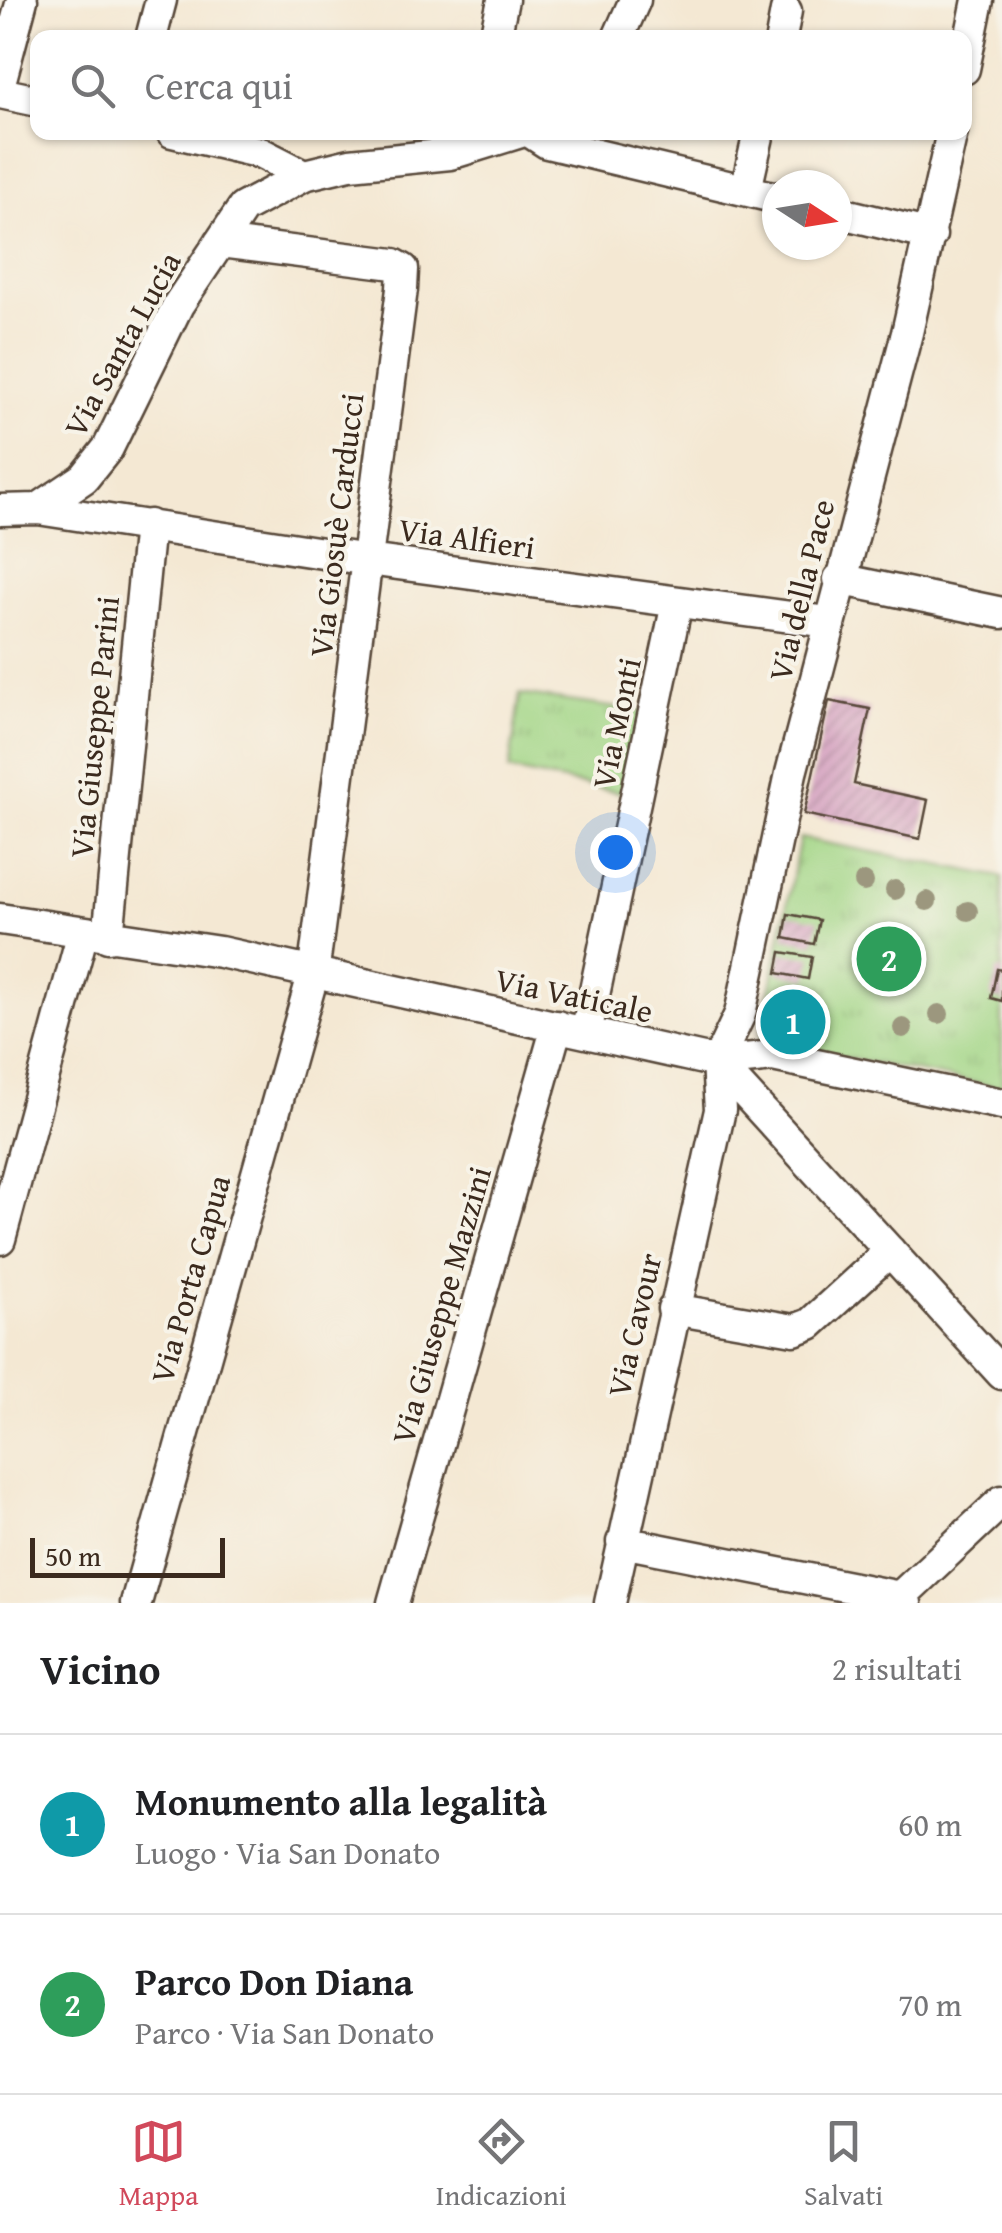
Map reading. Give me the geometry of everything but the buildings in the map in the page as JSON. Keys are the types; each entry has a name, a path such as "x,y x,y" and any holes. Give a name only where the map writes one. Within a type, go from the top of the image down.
{"street":[{"path":"0,83 22,0"},
{"path":"153,30 160,0"},
{"path":"497,30 503,0"},
{"path":"622,30 635,0"},
{"path":"972,30 978,0"},
{"path":"0,93 30,99"},
{"path":"206,140 261,153 304,175"},
{"name":"Via Santa Lucia","path":"38,508 84,478 108,448 178,304 243,208 304,175 472,140"},
{"path":"542,140 762,194"},
{"path":"746,190 757,140"},
{"name":"Via della Pace","path":"716,1062 740,1014 828,622 931,235 950,140"},
{"path":"852,216 931,235"},
{"name":"Via Giosuè Carducci","path":"220,242 403,269 313,975"},
{"path":"0,510 38,508"},
{"name":"Via Alfieri","path":"38,508 368,560 828,622"},
{"name":"Via Giuseppe Parini","path":"0,1240 96,934 149,525"},
{"path":"839,579 1002,613"},
{"name":"Via Monti","path":"572,1029 677,603"},
{"name":"Via Vaticale","path":"0,919 220,952 716,1062 773,1056 1002,1104"},
{"name":"Via Porta Capua","path":"136,1603 313,975"},
{"name":"Via Giuseppe Mazzini","path":"393,1603 572,1029"},
{"path":"716,1062 1002,1374"},
{"name":"Via Cavour","path":"610,1603 720,1110 716,1062"},
{"path":"673,1309 794,1330 810,1324 890,1250"},
{"path":"622,1542 903,1600 1002,1500"}],"green space":[{"path":"520,694 646,712 628,794 509,770"},
{"path":"800,838 1002,877 1002,1088 760,1041"}],"place":[{"name":"Parco Don Diana","path":"889,959"},
{"name":"Monumento alla legalità","path":"793,1022"}]}
